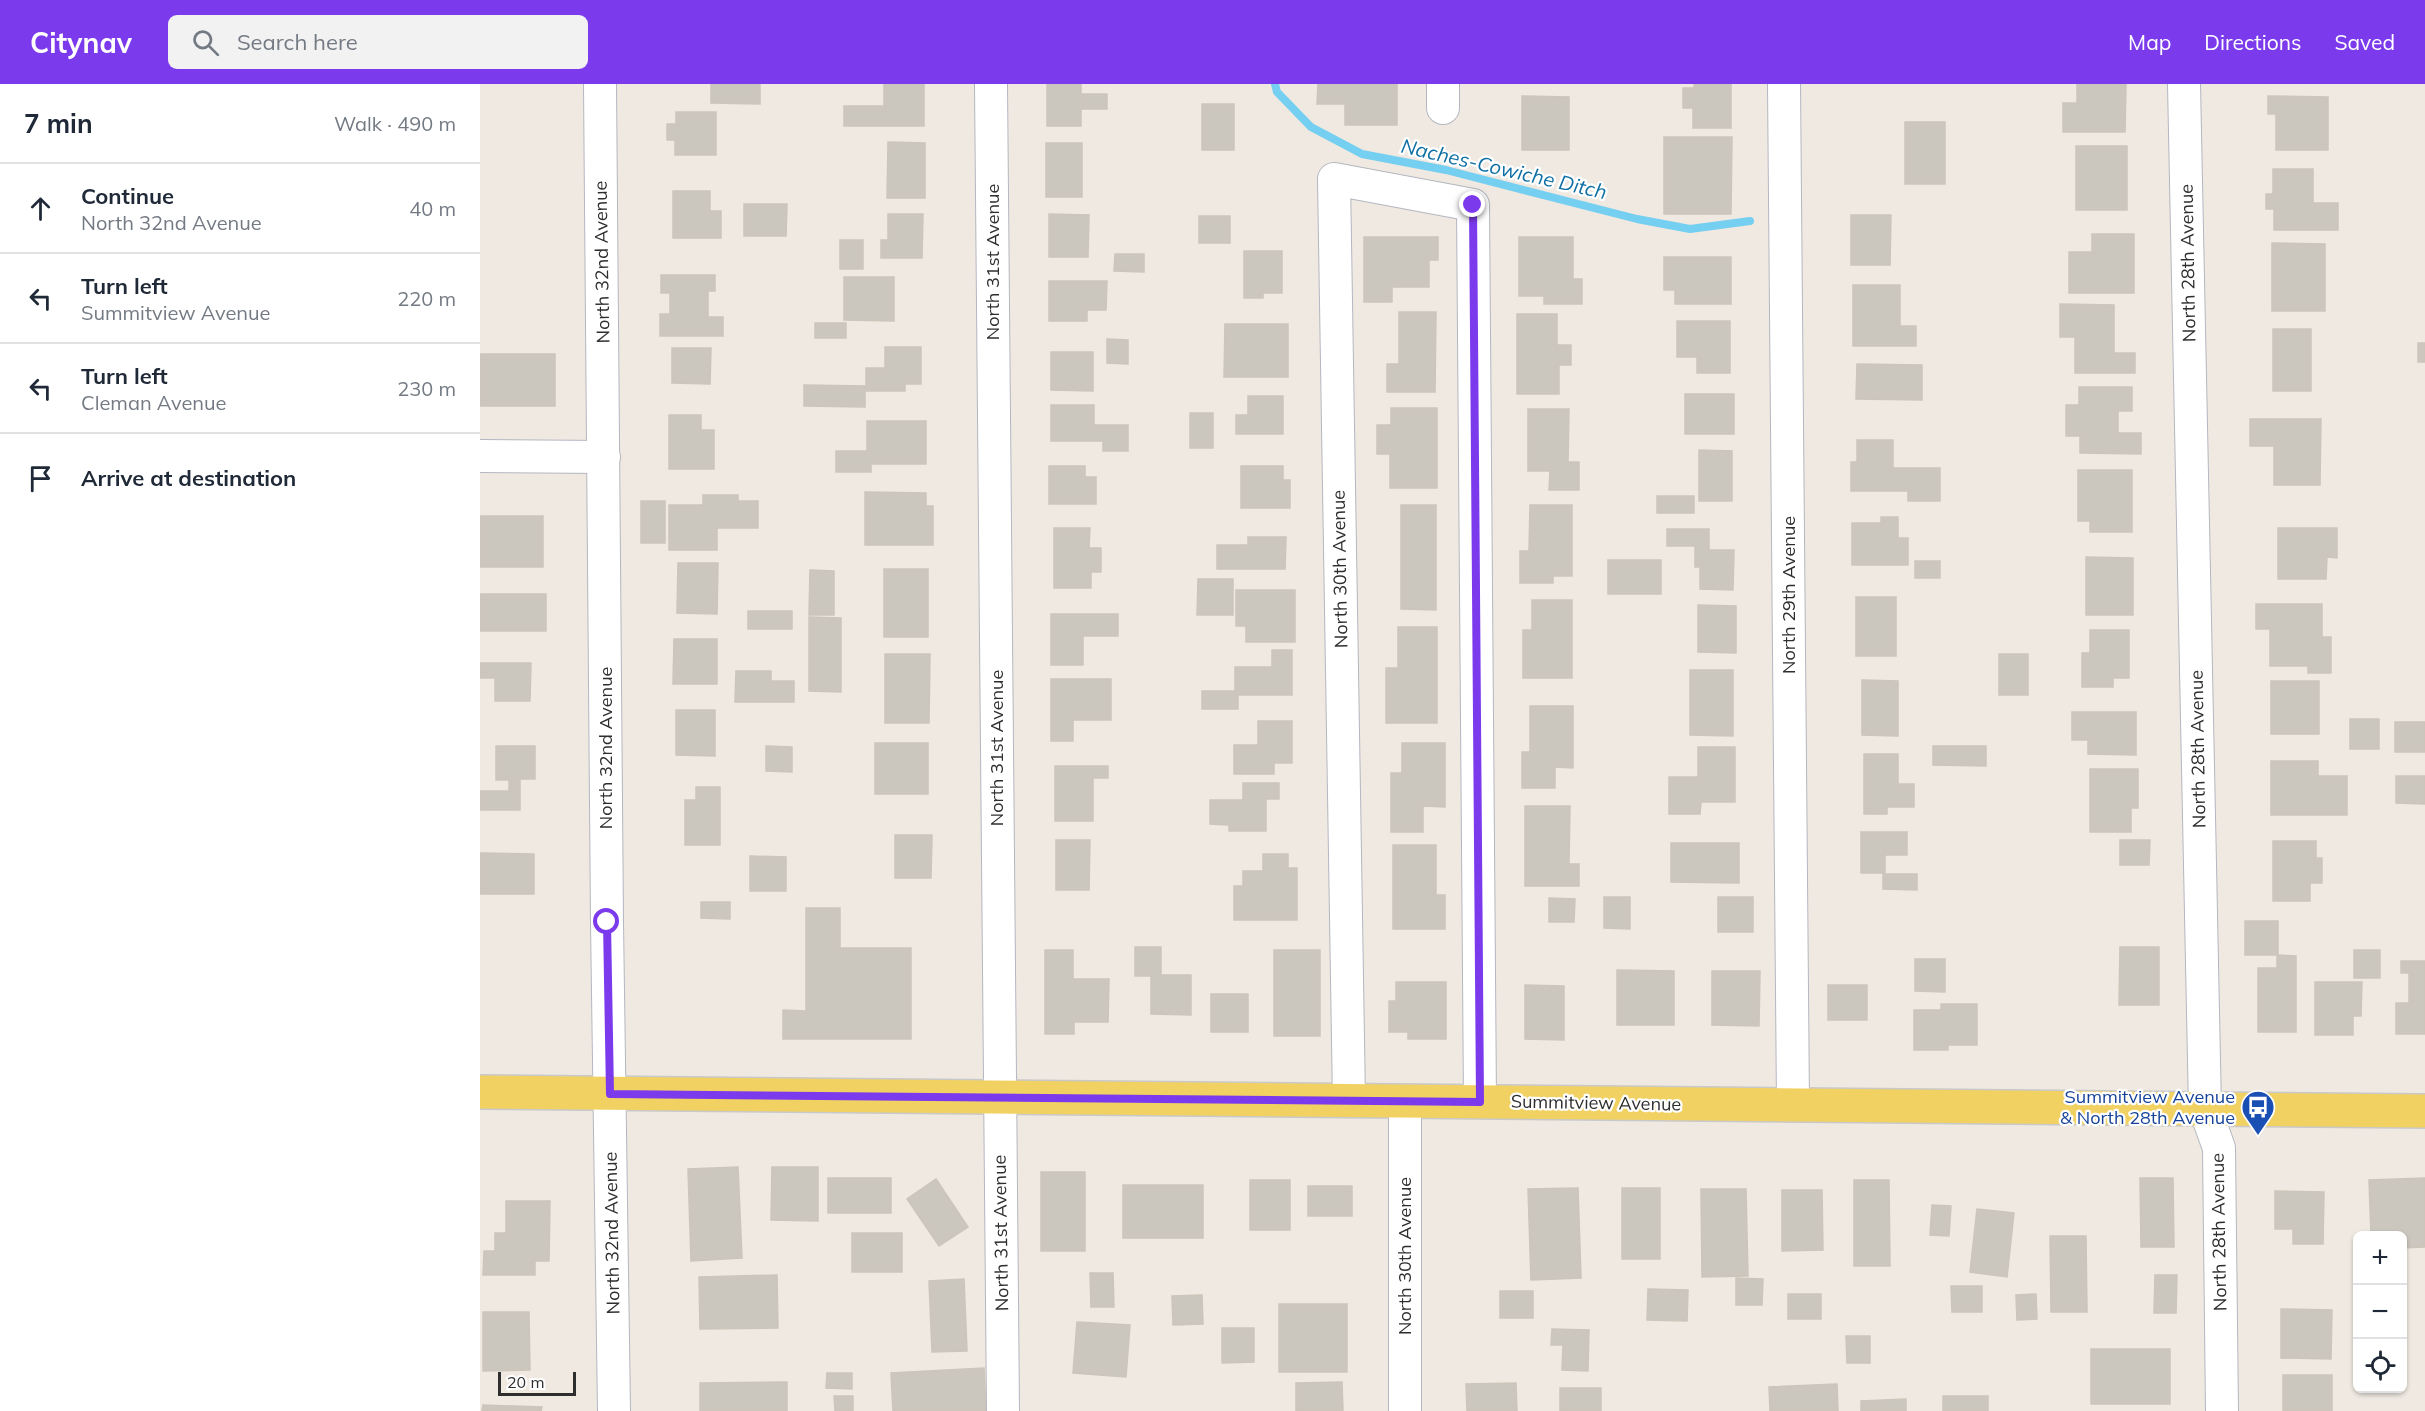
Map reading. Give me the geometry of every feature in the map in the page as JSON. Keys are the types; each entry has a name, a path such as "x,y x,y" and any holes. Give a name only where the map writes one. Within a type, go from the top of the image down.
{"main road":[{"name":"Summitview Avenue","path":"480,1092 2425,1112"}],"street":[{"name":"North 32nd Avenue","path":"600,84 614,1411"},
{"name":"North 31st Avenue","path":"992,84 1003,1411"},
{"name":"North 29th Avenue","path":"1784,84 1793,1105"},
{"name":"North 28th Avenue","path":"2184,84 2205,1109 2219,1148 2222,1411"},
{"name":"North 30th Avenue","path":"1348,1101 1334,179 1473,205 1480,1102"},
{"path":"480,456 604,457"},
{"name":"North 30th Avenue","path":"1405,1101 1405,1411"}],"building":[{"path":"711,84 760,84 760,104 711,103"},
{"path":"884,84 924,84 924,126 844,126 844,106 884,106"},
{"path":"1047,84 1081,84 1081,126 1047,126"},
{"path":"1318,84 1397,84 1397,125 1345,125 1345,104 1317,104"},
{"path":"1694,84 1731,84 1731,128 1693,128 1693,108 1683,108 1683,88 1694,88"},
{"path":"2077,84 2126,84 2125,132 2063,132 2063,103 2077,103"},
{"path":"1082,94 1107,94 1107,109 1082,109"},
{"path":"1522,96 1569,97 1569,150 1522,150"},
{"path":"2268,96 2328,97 2328,150 2276,150 2276,114 2268,114"},
{"path":"1202,104 1234,104 1234,150 1202,150"},
{"path":"676,112 716,112 716,155 675,155 675,140 667,140 667,124 676,124"},
{"path":"1905,122 1945,122 1945,184 1905,184"},
{"path":"1664,137 1732,137 1731,214 1664,214"},
{"path":"888,142 925,143 925,198 887,198"},
{"path":"1046,143 1082,143 1082,197 1046,197"},
{"path":"2076,146 2127,146 2127,210 2076,210"},
{"path":"2273,169 2313,169 2313,203 2338,203 2338,230 2274,230 2274,209 2266,209 2266,194 2273,194"},
{"path":"673,191 710,191 710,211 721,211 721,238 673,238"},
{"path":"744,204 787,204 786,236 744,236"},
{"path":"888,214 923,214 922,258 881,258 881,240 888,240"},
{"path":"1049,214 1089,215 1088,257 1049,257"},
{"path":"1851,215 1891,215 1890,265 1851,265"},
{"path":"1199,216 1230,216 1230,243 1199,243"},
{"path":"2092,234 2134,234 2134,293 2069,293 2069,252 2092,252"},
{"path":"1364,237 1438,237 1438,260 1429,260 1429,287 1392,287 1392,302 1364,302"},
{"path":"1519,237 1573,237 1573,279 1582,279 1582,304 1544,304 1544,296 1519,296"},
{"path":"840,240 863,240 863,269 840,269"},
{"path":"2272,243 2325,244 2325,311 2272,311"},
{"path":"1244,251 1282,251 1282,293 1263,293 1263,298 1244,298"},
{"path":"1115,254 1144,254 1144,272 1114,271"},
{"path":"1664,257 1731,257 1731,304 1675,304 1675,290 1664,290"},
{"path":"661,275 715,275 715,291 708,291 708,317 723,317 723,336 660,336 660,314 670,314 670,293 661,293"},
{"path":"844,277 894,277 894,321 844,320"},
{"path":"1049,281 1107,281 1106,310 1087,310 1087,321 1049,321"},
{"path":"1853,285 1900,285 1900,326 1916,326 1916,346 1853,346"},
{"path":"2060,304 2114,305 2114,353 2135,353 2135,373 2075,373 2075,337 2060,337"},
{"path":"1399,312 1436,312 1435,392 1387,392 1387,364 1399,364"},
{"path":"1517,314 1557,314 1557,345 1571,345 1571,365 1559,365 1559,394 1517,394"},
{"path":"1677,321 1730,321 1730,373 1697,373 1697,357 1677,357"},
{"path":"815,323 846,323 846,338 815,338"},
{"path":"1225,324 1288,324 1288,377 1224,377"},
{"path":"2273,329 2311,329 2311,391 2273,391"},
{"path":"1107,339 1128,340 1128,364 1107,363"},
{"path":"2418,343 2425,343 2425,362 2418,362"},
{"path":"885,347 921,347 921,384 905,384 905,391 866,391 866,368 885,368"},
{"path":"672,348 711,348 710,384 672,383"},
{"path":"1051,352 1093,352 1093,391 1051,390"},
{"path":"480,354 555,354 555,406 480,406"},
{"path":"1857,364 1922,365 1922,400 1856,399"},
{"path":"804,385 865,386 865,407 804,406"},
{"path":"2079,387 2132,387 2132,411 2118,411 2118,433 2141,433 2141,454 2080,453 2080,436 2066,436 2066,405 2079,405"},
{"path":"1685,394 1734,394 1734,434 1685,434"},
{"path":"1248,396 1283,396 1283,434 1236,434 1236,415 1248,415"},
{"path":"1051,405 1094,405 1094,425 1128,425 1128,451 1103,451 1103,441 1051,441"},
{"path":"1391,408 1437,408 1437,488 1390,488 1390,454 1377,454 1377,425 1391,425"},
{"path":"1528,409 1569,409 1568,462 1579,462 1579,490 1549,490 1550,471 1528,471"},
{"path":"1190,413 1213,413 1213,448 1190,448"},
{"path":"669,415 701,415 701,430 714,430 714,469 669,469"},
{"path":"2250,419 2321,419 2320,485 2274,485 2274,446 2250,446"},
{"path":"867,421 926,421 926,464 871,464 871,472 836,472 836,451 867,451"},
{"path":"1857,440 1893,440 1893,468 1940,468 1940,501 1908,501 1908,491 1851,491 1851,462 1857,462"},
{"path":"1699,450 1732,451 1732,501 1699,501"},
{"path":"1049,466 1085,466 1085,477 1096,477 1096,504 1049,504"},
{"path":"1241,466 1283,466 1283,480 1290,480 1290,508 1241,508"},
{"path":"2078,470 2132,470 2132,532 2090,532 2090,521 2078,521"},
{"path":"865,492 926,493 926,506 933,506 933,545 865,545"},
{"path":"703,495 738,495 738,501 758,501 758,528 717,528 717,550 669,550 669,505 703,505"},
{"path":"1657,496 1694,496 1694,513 1657,513"},
{"path":"641,501 665,501 665,543 641,543"},
{"path":"1401,505 1436,505 1436,610 1401,609"},
{"path":"1530,505 1572,505 1572,576 1553,576 1553,583 1520,583 1520,551 1529,551"},
{"path":"480,516 543,516 543,567 480,567"},
{"path":"1881,517 1898,517 1898,538 1908,538 1908,565 1852,565 1852,523 1881,523"},
{"path":"1054,528 1090,528 1089,548 1101,548 1101,572 1091,572 1091,588 1054,588"},
{"path":"2278,528 2337,528 2337,558 2327,557 2326,579 2278,579"},
{"path":"1667,529 1709,529 1709,550 1734,550 1733,590 1700,589 1700,567 1695,567 1695,546 1667,546"},
{"path":"1248,537 1286,537 1285,569 1217,569 1217,545 1248,545"},
{"path":"2086,557 2133,558 2133,615 2086,615"},
{"path":"1608,560 1661,560 1661,594 1608,594"},
{"path":"1915,561 1940,561 1940,578 1915,578"},
{"path":"678,563 718,563 717,614 677,613"},
{"path":"884,569 928,569 928,637 884,637"},
{"path":"810,570 834,571 834,615 809,615"},
{"path":"1198,579 1233,579 1233,615 1197,615"},
{"path":"1236,590 1295,590 1295,642 1246,642 1246,626 1236,626"},
{"path":"480,594 546,594 546,631 480,631"},
{"path":"1856,597 1896,597 1896,656 1856,656"},
{"path":"1532,600 1572,600 1572,678 1523,678 1523,630 1532,630"},
{"path":"2256,604 2322,604 2322,637 2331,637 2331,673 2308,673 2308,666 2270,666 2270,629 2256,629"},
{"path":"1698,605 1736,606 1736,653 1698,652"},
{"path":"748,611 792,611 792,629 748,629"},
{"path":"1051,614 1118,614 1118,636 1083,636 1083,665 1051,665"},
{"path":"809,617 841,618 841,692 809,691"},
{"path":"1398,627 1437,627 1437,723 1386,723 1386,668 1398,668"},
{"path":"2090,630 2129,630 2129,678 2113,678 2113,687 2082,687 2082,653 2090,653"},
{"path":"674,639 717,639 717,684 673,684"},
{"path":"1272,650 1292,650 1292,695 1238,695 1238,709 1202,709 1202,691 1235,691 1235,667 1272,667"},
{"path":"885,654 930,654 929,723 885,723"},
{"path":"1999,654 2028,654 2028,695 1999,695"},
{"path":"480,663 531,663 530,701 495,701 495,678 480,678"},
{"path":"1690,670 1733,670 1733,736 1690,735"},
{"path":"736,671 771,671 771,681 794,681 794,702 735,702"},
{"path":"1051,679 1111,679 1111,720 1073,720 1073,741 1051,741"},
{"path":"1862,680 1898,681 1898,736 1862,735"},
{"path":"2271,681 2319,681 2319,734 2271,734"},
{"path":"1530,706 1573,706 1573,768 1555,767 1555,788 1522,788 1522,752 1530,752"},
{"path":"676,710 715,710 715,756 676,755"},
{"path":"2072,712 2136,712 2136,755 2088,754 2088,740 2072,740"},
{"path":"2350,719 2379,719 2379,749 2350,749"},
{"path":"1258,721 1292,721 1292,763 1274,763 1274,774 1234,774 1234,745 1258,745"},
{"path":"2395,722 2425,722 2425,752 2395,752"},
{"path":"875,743 928,743 928,794 875,794"},
{"path":"1402,743 1445,743 1445,807 1423,806 1423,832 1391,832 1391,773 1402,773"},
{"path":"496,746 535,746 535,779 520,779 520,810 480,810 480,791 509,791 509,780 496,780"},
{"path":"766,746 792,747 792,772 766,771"},
{"path":"1933,746 1986,746 1986,766 1933,765"},
{"path":"1698,747 1735,747 1735,802 1701,802 1700,814 1669,814 1669,777 1698,777"},
{"path":"1864,754 1898,754 1898,784 1914,784 1914,807 1887,807 1887,814 1864,814"},
{"path":"2271,761 2318,761 2318,776 2347,776 2347,815 2271,815"},
{"path":"1055,766 1108,766 1108,778 1093,778 1093,821 1055,821"},
{"path":"2090,769 2138,769 2138,808 2131,808 2131,832 2090,832"},
{"path":"2396,776 2425,776 2425,804 2396,803"},
{"path":"1243,783 1279,783 1279,799 1266,799 1266,831 1229,831 1229,825 1210,824 1210,800 1243,800"},
{"path":"696,787 720,787 720,845 685,845 685,800 696,800"},
{"path":"1525,806 1570,806 1569,864 1579,864 1579,886 1525,886"},
{"path":"1861,832 1907,832 1907,855 1885,855 1885,873 1861,873"},
{"path":"895,835 932,835 931,878 895,878"},
{"path":"1056,840 1090,840 1089,890 1056,890"},
{"path":"2120,840 2150,840 2149,865 2120,865"},
{"path":"2273,841 2316,841 2316,858 2322,858 2322,883 2310,883 2310,901 2273,901"},
{"path":"1671,843 1739,843 1739,883 1671,882"},
{"path":"1393,845 1436,845 1436,895 1445,895 1445,929 1393,929"},
{"path":"480,853 534,854 534,894 480,894"},
{"path":"1263,854 1288,854 1288,868 1297,868 1297,920 1234,920 1234,886 1243,886 1243,871 1263,871"},
{"path":"750,856 786,857 786,891 750,891"},
{"path":"1883,874 1917,874 1917,890 1883,889"},
{"path":"1604,897 1630,897 1630,929 1604,928"},
{"path":"1718,897 1753,897 1753,932 1718,932"},
{"path":"1549,898 1575,899 1574,922 1549,922"},
{"path":"701,902 730,902 730,919 701,918"},
{"path":"806,908 840,908 840,948 911,948 911,1039 783,1039 783,1010 806,1011"},
{"path":"2245,921 2278,921 2278,955 2245,955"},
{"path":"1135,947 1161,947 1161,975 1191,975 1191,1015 1151,1014 1151,976 1135,976"},
{"path":"2120,947 2159,947 2159,1005 2119,1005"},
{"path":"1045,950 1073,950 1073,979 1109,979 1108,1022 1074,1022 1074,1034 1045,1034"},
{"path":"1274,950 1320,950 1320,1036 1274,1036"},
{"path":"2354,950 2380,950 2380,978 2354,978"},
{"path":"2277,955 2296,956 2296,1032 2258,1032 2258,968 2277,968"},
{"path":"1915,959 1945,959 1945,992 1915,991"},
{"path":"2401,961 2425,961 2425,1034 2396,1034 2396,1003 2409,1003 2409,973 2401,973"},
{"path":"1617,970 1674,971 1674,1025 1617,1025"},
{"path":"1712,971 1760,971 1759,1026 1712,1025"},
{"path":"1396,982 1446,982 1446,1039 1408,1039 1408,1032 1389,1032 1389,1001 1396,1001"},
{"path":"2315,982 2362,982 2361,1016 2353,1016 2353,1035 2315,1035"},
{"path":"1525,985 1564,986 1564,1040 1525,1039"},
{"path":"1828,985 1867,985 1867,1020 1828,1020"},
{"path":"1211,994 1248,994 1248,1032 1211,1032"},
{"path":"1941,1004 1977,1004 1977,1045 1948,1045 1948,1050 1914,1050 1914,1010 1941,1010"},
{"path":"738,1167 742,1258 691,1261 688,1169"},
{"path":"772,1167 818,1167 818,1221 771,1220"},
{"path":"1041,1172 1085,1172 1085,1251 1041,1251"},
{"path":"828,1178 891,1178 891,1213 828,1213"},
{"path":"2140,1178 2173,1178 2174,1247 2141,1247"},
{"path":"2425,1178 2425,1247 2407,1248 2407,1231 2371,1231 2369,1180"},
{"path":"936,1179 968,1227 939,1246 907,1199"},
{"path":"1250,1180 1290,1180 1290,1230 1250,1230"},
{"path":"1854,1180 1889,1180 1890,1266 1854,1266"},
{"path":"1123,1185 1203,1185 1203,1238 1123,1238"},
{"path":"1308,1186 1352,1186 1352,1216 1308,1216"},
{"path":"1578,1188 1581,1278 1531,1280 1528,1189"},
{"path":"1622,1188 1660,1188 1660,1259 1622,1259"},
{"path":"1701,1189 1746,1189 1748,1276 1702,1277"},
{"path":"1782,1190 1822,1190 1823,1250 1782,1251"},
{"path":"2275,1191 2324,1192 2323,1244 2293,1244 2293,1229 2275,1229"},
{"path":"506,1201 550,1201 549,1261 535,1261 535,1275 483,1275 484,1251 495,1251 495,1233 506,1233"},
{"path":"1932,1205 1951,1206 1949,1236 1930,1235"},
{"path":"1977,1209 2014,1213 2007,1277 1970,1272"},
{"path":"852,1233 902,1233 902,1272 852,1272"},
{"path":"2050,1236 2086,1236 2087,1312 2051,1312"},
{"path":"1090,1273 1113,1273 1114,1307 1091,1307"},
{"path":"777,1275 778,1328 700,1329 699,1277"},
{"path":"2155,1275 2177,1275 2176,1313 2154,1313"},
{"path":"1736,1278 1763,1279 1762,1305 1736,1305"},
{"path":"964,1279 967,1351 932,1352 929,1281"},
{"path":"1951,1286 1982,1286 1982,1312 1952,1312"},
{"path":"1648,1289 1688,1290 1687,1321 1647,1320"},
{"path":"1500,1291 1533,1291 1533,1318 1500,1318"},
{"path":"1788,1294 1821,1294 1821,1319 1788,1319"},
{"path":"2036,1294 2037,1319 2017,1320 2016,1295"},
{"path":"1202,1295 1203,1324 1173,1325 1172,1296"},
{"path":"1279,1304 1347,1304 1347,1372 1279,1372"},
{"path":"2281,1309 2332,1310 2331,1359 2281,1358"},
{"path":"483,1312 529,1312 530,1370 483,1371"},
{"path":"1077,1322 1130,1325 1126,1377 1073,1373"},
{"path":"1222,1328 1254,1328 1254,1362 1222,1363"},
{"path":"1552,1329 1589,1330 1588,1371 1562,1370 1563,1345 1551,1345"},
{"path":"1846,1336 1870,1336 1870,1363 1847,1363"},
{"path":"2091,1349 2170,1349 2170,1404 2091,1404"},
{"path":"984,1368 986,1411 893,1411 891,1373"},
{"path":"827,1373 852,1373 852,1389 826,1388"},
{"path":"2283,1375 2332,1375 2332,1411 2283,1411"},
{"path":"787,1382 787,1411 700,1411 700,1383"},
{"path":"1342,1382 1343,1411 1296,1411 1296,1383"},
{"path":"1516,1383 1517,1411 1467,1411 1466,1384"},
{"path":"1837,1384 1838,1411 1770,1411 1769,1387"},
{"path":"1560,1388 1601,1388 1601,1411 1560,1411"},
{"path":"834,1396 853,1396 853,1411 835,1411"},
{"path":"1943,1396 1988,1396 1988,1411 1943,1411"},
{"path":"1906,1399 1906,1411 1861,1411 1861,1401"},
{"path":"483,1405 542,1407 541,1411 482,1411"}],"waterway":[{"name":"Naches-Cowiche Ditch","path":"1275,84 1277,92 1311,127 1362,154 1446,170 1637,219 1690,229 1750,221"}],"place":[{"name":"Summitview Avenue & North 28th Avenue","path":"2258,1136"}],"route":[{"path":"607,922 610,1094 1480,1102 1473,205"}]}
